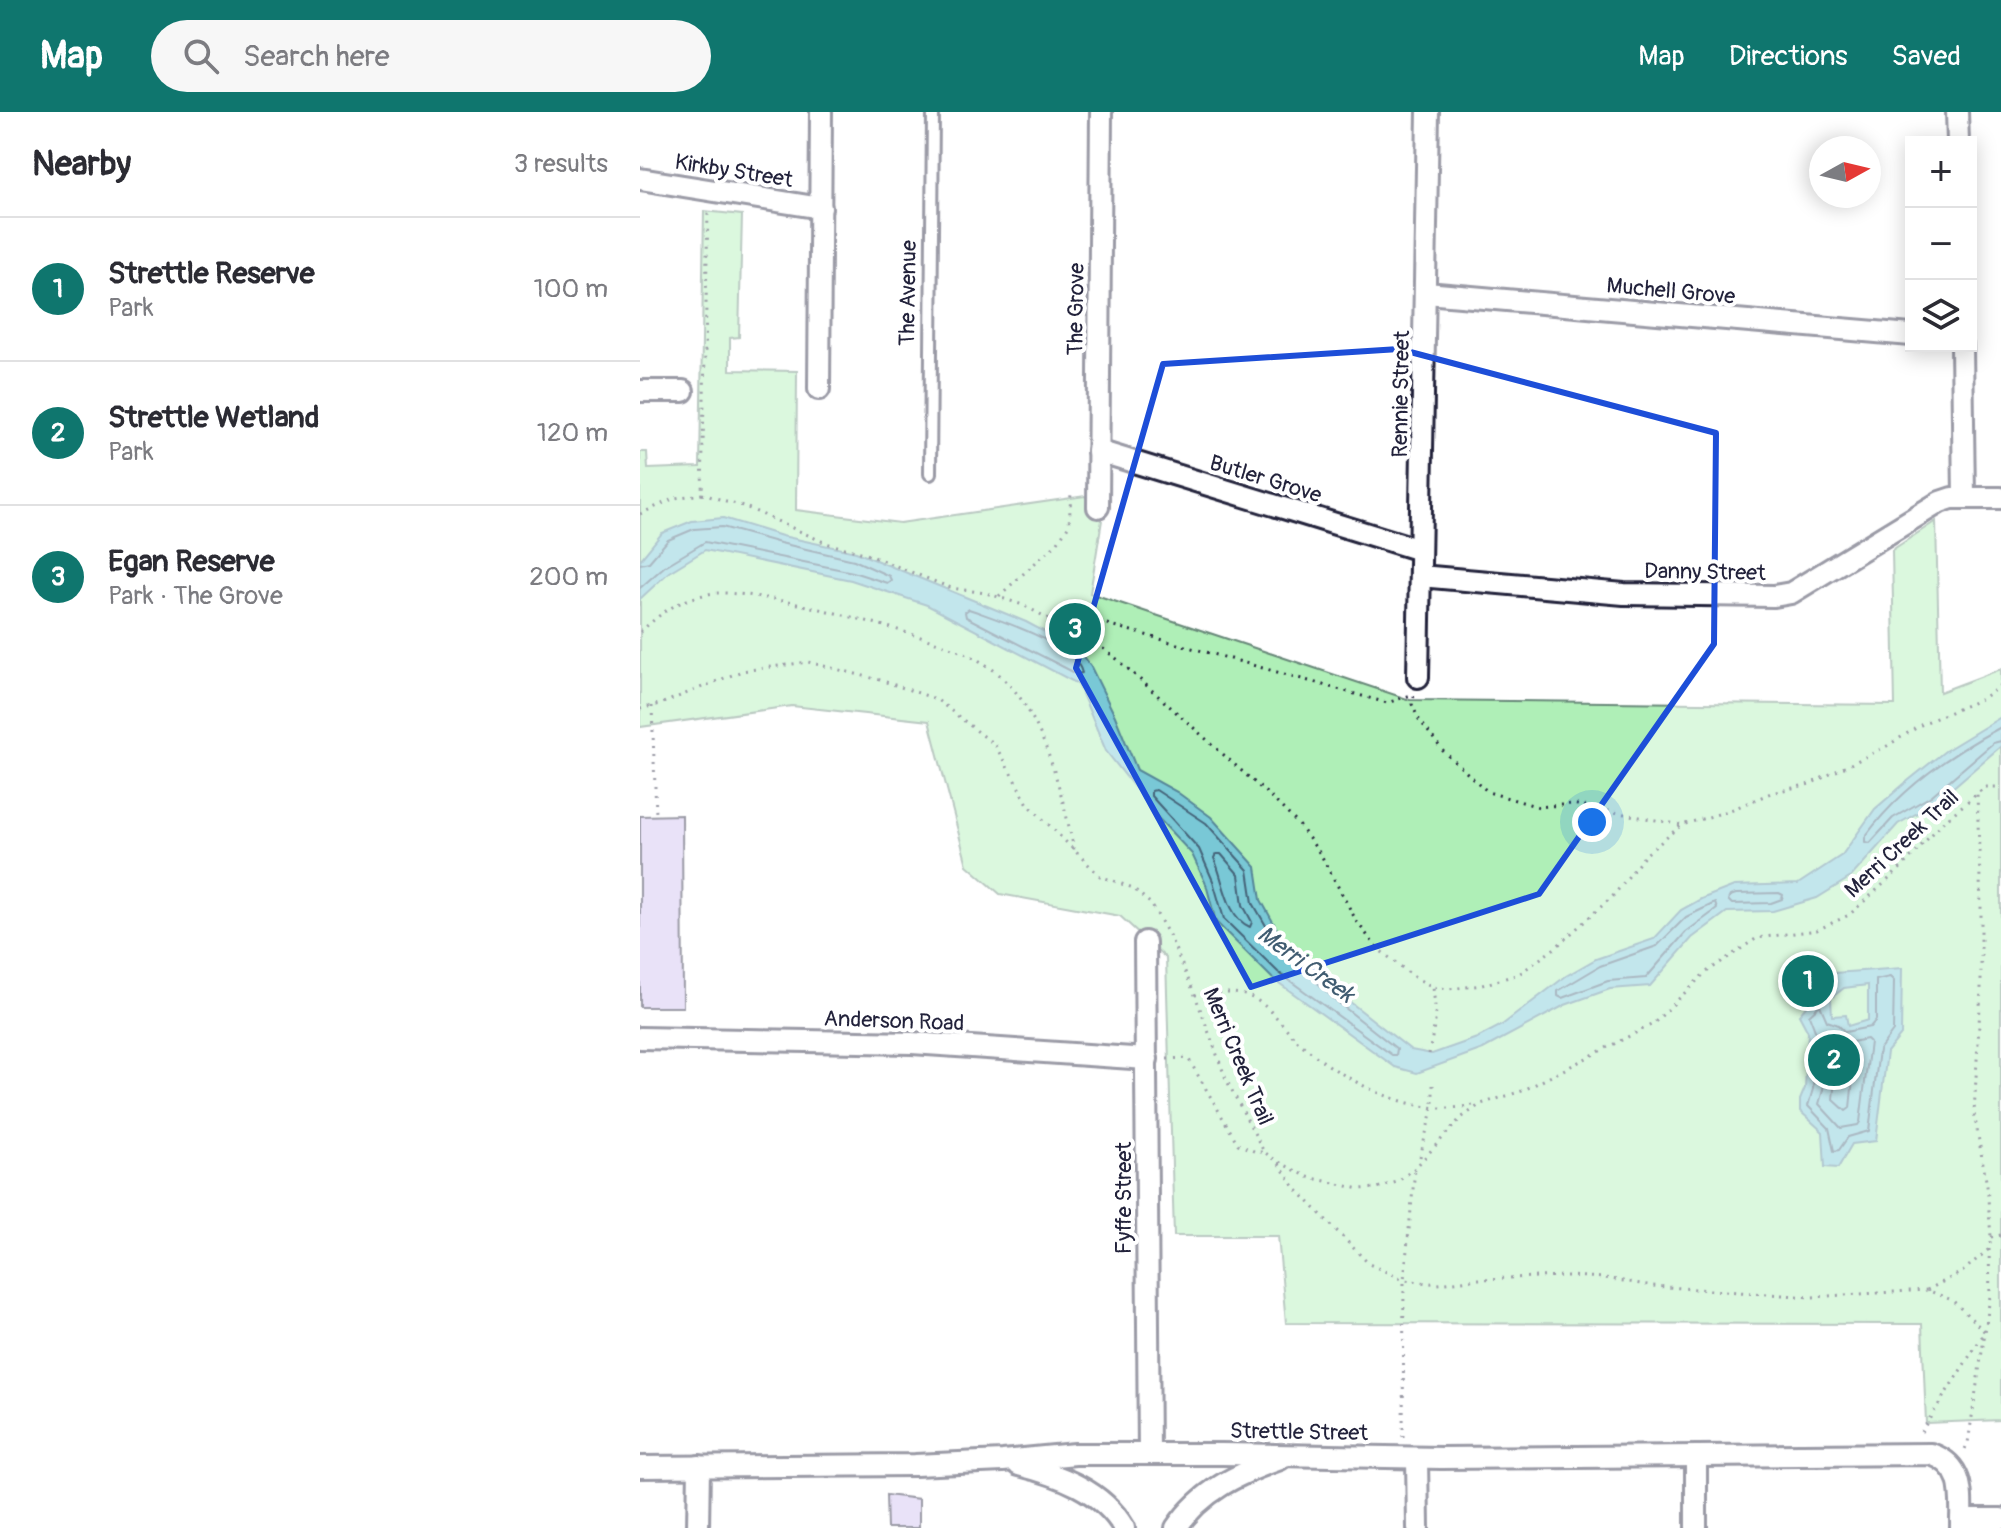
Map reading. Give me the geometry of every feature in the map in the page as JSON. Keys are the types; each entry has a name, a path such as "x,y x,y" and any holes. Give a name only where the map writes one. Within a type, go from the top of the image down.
{"street":[{"path":"819,389 821,112"},
{"name":"The Grove","path":"1098,507 1101,112"},
{"name":"Rennie Street","path":"1416,685 1428,112"},
{"path":"1957,112 1958,136"},
{"name":"Kirkby Street","path":"640,179 821,208"},
{"name":"Muchell Grove","path":"1426,293 1905,334"},
{"path":"1962,352 1964,498"},
{"path":"640,391 683,391"},
{"name":"Butler Grove","path":"1098,451 1420,550"},
{"name":"Danny Street","path":"1420,576 1624,594 1774,596 1798,589 1940,502 1964,498 2001,498"},
{"name":"Fyffe Street","path":"1145,942 1149,1454"},
{"name":"Anderson Road","path":"640,1038 912,1043 1147,1059"},
{"name":"Strettle Street","path":"640,1467 915,1465 1075,1454 1696,1458 1931,1454 1945,1459 1954,1467"},
{"path":"1176,1528 1200,1499 1216,1487 1291,1455"},
{"path":"1410,1457 1418,1528"},
{"path":"1696,1458 1696,1528"},
{"path":"1003,1461 1064,1478 1084,1488 1105,1505 1124,1528"},
{"path":"698,1528 699,1466"},
{"path":"1954,1467 1958,1477 1961,1523 2001,1519"}],"lane":[{"name":"The Avenue","path":"930,474 933,112"}],"path":[{"path":"702,494 710,191"},
{"path":"998,596 1058,542 1069,525 1071,493"},
{"path":"640,514 675,498 702,494 743,506 826,543 864,553 936,583 998,596 1060,624 1117,659 1274,800 1310,838 1357,922 1377,948 1398,966 1433,987 1449,989 1482,985 1519,974 1555,948 1614,895 1645,855 1682,825 1771,793 1810,784 1887,746 1924,723 1979,700 2001,686"},
{"path":"640,632 668,607 710,593 756,595 856,619 972,656 1003,678 1027,708 1044,743 1074,850"},
{"path":"1060,624 1076,616 1387,703 1416,685"},
{"name":"Merri Creek Trail","path":"640,709 742,671 808,662 880,680 936,699 995,745 1028,804 1100,876 1133,888 1151,904 1170,937 1195,995 1226,1079 1264,1152 1308,1177 1360,1189 1397,1182 1415,1168 1461,1118 1481,1104 1522,1091 1653,1024 1705,973 1757,938 1817,930 1849,915 1899,870 1943,822 1985,787 2001,787"},
{"path":"652,706 656,814"},
{"path":"1418,718 1443,751 1488,792 1539,807 1572,804 1682,825"},
{"path":"1954,1467 1968,1443 1990,1296 1991,1237 1987,1186 1974,1113 1981,989 1977,794"},
{"path":"1429,1054 1436,1016 1433,987"},
{"path":"1195,995 1249,996 1270,1011 1314,1056 1365,1087 1391,1098 1445,1109 1481,1104"},
{"path":"1147,1059 1188,1058 1238,1144 1264,1152"},
{"path":"1420,1161 1433,1106 1433,1085"},
{"path":"1277,1161 1296,1189 1369,1264 1404,1280 1438,1284 1478,1279 1568,1276 1696,1290 1811,1297 1927,1290 1962,1272 1989,1249"},
{"path":"1410,1457 1404,1280 1415,1168"},
{"path":"1991,1237 2001,1235"},
{"path":"1927,1290 1952,1300 1985,1332"},
{"path":"1921,1432 1985,1332"}],"highlighted area":[{"path":"1399,349 1716,433 1714,644 1539,894 1251,987 1076,668 1163,364"}],"green space":[{"path":"704,211 742,215 739,337 730,338 730,370 797,371 796,510 900,523 1085,496 1102,520 1090,593 1410,700 1895,705 1892,550 1936,521 1940,692 2001,669 2001,1420 1926,1423 1922,1324 1286,1323 1278,1236 1174,1236 1166,958 1120,916 1000,894 967,865 929,721 792,706 640,727 640,452 647,452 648,469 700,467"}],"water":[{"name":"Merri Creek","path":"723,518 782,536 856,552 1026,622 1077,649 1091,667 1137,770 1177,792 1211,817 1256,867 1261,900 1279,933 1340,994 1411,1050 1432,1054 1477,1038 1502,1025 1566,976 1596,959 1654,939 1681,910 1701,899 1734,886 1798,884 1842,855 1875,809 1904,784 1945,751 2001,717 2001,746 1935,803 1898,824 1851,877 1817,898 1773,911 1727,912 1692,938 1650,986 1610,989 1565,1005 1483,1049 1417,1073 1395,1067 1272,978 1216,922 1206,884 1192,854 1160,820 1106,751 1078,684 927,605 851,580 705,550 669,572 640,599 640,560 662,533 692,521"},
{"path":"1902,968 1901,1035 1887,1052 1876,1141 1852,1144 1838,1168 1825,1167 1823,1132 1800,1111 1805,1088 1808,1032 1799,1015 1834,973","holes":["1868,985 1868,1020 1848,1026 1846,1015 1832,1016 1831,998 1844,988"]}],"building":[{"path":"682,815 683,1007 640,1007 640,816"},
{"path":"886,1495 919,1499 919,1528 887,1528"}],"place":[{"name":"Egan Reserve","path":"1075,629"},
{"name":"Strettle Reserve","path":"1808,981"},
{"name":"Strettle Wetland","path":"1834,1060"}]}
